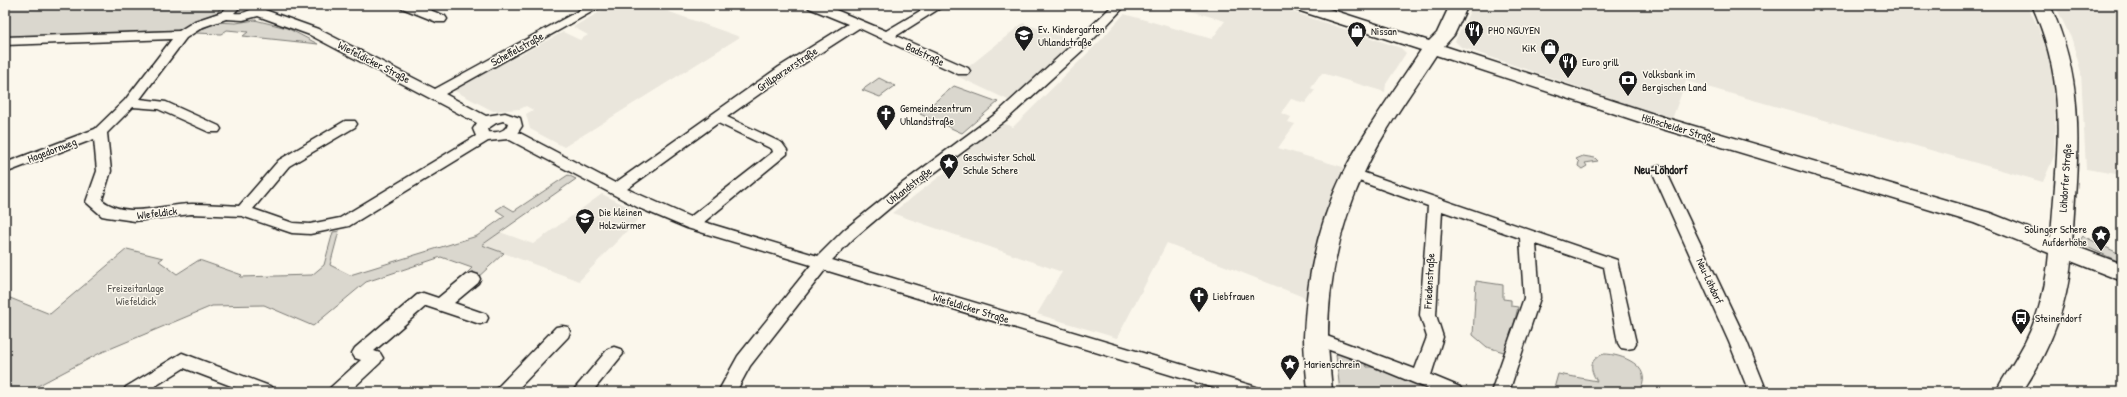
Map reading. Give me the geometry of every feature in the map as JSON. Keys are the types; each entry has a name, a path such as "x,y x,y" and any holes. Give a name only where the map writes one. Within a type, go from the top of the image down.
{"main road":[{"name":"Höhscheider Straße","path":"1300,5 1670,126 1982,218 2122,274"},
{"path":"1432,48 1435,32 1448,5"},
{"path":"1320,392 1316,338 1323,273 1336,216 1353,174 1378,130 1432,48 1445,35 1459,5"},
{"name":"Löhdorfer Straße","path":"2008,392 2032,353 2050,309 2056,290 2060,248 2068,135 2067,94 2054,31 2041,5"}],"street":[{"path":"406,5 441,19"},
{"name":"Scheffelstraße","path":"436,94 598,5"},
{"name":"Badstraße","path":"813,5 858,23 963,71"},
{"name":"Badstraße","path":"887,36 939,5"},
{"name":"Uhlandstraße","path":"727,392 744,360 822,263 849,234 900,193 1002,116 1080,45 1120,5"},
{"name":"Wiefeldicker Straße","path":"182,35 199,24 232,10 232,17 243,17 259,8 314,32 436,94 486,130"},
{"name":"Grillparzerstraße","path":"616,189 784,70 858,23"},
{"path":"5,41 182,35"},
{"path":"100,132 130,103 182,35"},
{"path":"130,103 166,107 214,130"},
{"path":"500,117 512,118 516,124 508,133 497,137 486,130 500,117"},
{"path":"692,224 777,157 780,151 777,146 718,118"},
{"path":"243,211 272,175 284,163 302,150 350,124"},
{"name":"Wiefeldick","path":"100,132 105,166 101,184 93,195 94,202 107,212 135,216 191,209 243,211 297,229 344,222 486,130"},
{"name":"Hagedornweg","path":"5,168 100,132"},
{"name":"Wiefeldicker Straße","path":"508,133 672,217 692,224 1250,392"},
{"name":"Neu-Löhdorf","path":"1659,171 1738,342 1758,392"},
{"path":"1353,174 1611,264 1627,343"},
{"name":"Friedenstraße","path":"1421,378 1436,337 1428,315 1433,223 1436,204"},
{"path":"1500,392 1532,298 1528,235"},
{"path":"441,305 472,279"},
{"path":"337,392 374,358 361,353 423,299 480,318"},
{"path":"504,392 562,332"},
{"path":"1316,338 1454,392"},
{"path":"581,392 614,354"},
{"path":"132,392 182,360 266,392"}],"shaded area":[{"path":"612,5 650,5 740,37 564,147 530,129 526,114 533,110 526,106 520,109 493,111 453,90 563,32 580,40 588,35 573,27"},
{"path":"1171,5 1272,5 1401,48 1406,53 1386,84 1385,92 1322,73 1311,88 1315,90 1305,103 1291,99 1281,113 1291,117 1288,122 1295,124 1278,148 1343,167 1316,243 1306,298 1167,243 1117,338 1037,314 1062,272 892,213 952,167 949,165 1003,123 1013,127 1101,40 1124,14 1212,39 1225,21"},
{"path":"1473,5 2027,5 2038,27 2057,80 2054,156 2043,182 1686,81 1672,119 1461,47 1455,41"},
{"path":"2055,5 2122,5 2122,175 2086,169 2081,72 2072,40"},
{"name":"Ev. Kindergarten Uhlandstraße","path":"1023,23 1074,41 1048,68 1008,100 957,76"},
{"name":"Die kleinen Holzwürmer","path":"602,194 643,214 579,281 482,245 500,232 533,244"}],"green space":[{"path":"5,5 221,6 218,12 178,30 5,37"},
{"path":"255,20 287,28 318,44 243,36 248,32 227,30 221,34 195,33 216,22 236,23"},
{"path":"879,78 895,86 880,97 862,90"},
{"path":"954,86 998,102 962,133 920,114"},
{"path":"1583,156 1595,158 1598,161 1585,163 1587,166 1582,169 1578,166 1579,162 1576,159"},
{"name":"Freizeitanlage Wiefeldick","path":"568,175 576,179 482,245 504,253 475,280 464,276 472,268 441,257 366,282 313,326 264,305 212,306 100,353 26,392 5,392 5,296 50,314 127,249 163,258 159,261 177,274 199,260 242,275 240,277 312,275 324,265 333,232 339,231 330,265 350,275 477,236 505,216 496,210 504,205 514,211"},
{"path":"2083,236 2122,255 2122,263 2087,247 2080,240"},
{"path":"1476,281 1503,285 1503,299 1511,300 1511,306 1518,307 1507,353 1487,347 1473,335"},
{"path":"1339,352 1364,362 1367,367 1380,367 1441,392 1340,392 1336,355"},
{"path":"1604,354 1619,356 1627,359 1639,368 1642,373 1643,380 1641,388 1666,392 1553,392 1558,374 1597,381 1594,377 1592,365 1595,359"}],"place":[{"name":"PHO NGUYEN","path":"1474,47"},
{"name":"Nissan","path":"1357,48"},
{"name":"Ev. Kindergarten Uhlandstraße","path":"1024,52"},
{"name":"KiK","path":"1550,65"},
{"name":"Euro grill","path":"1568,79"},
{"name":"Volksbank im Bergischen Land","path":"1628,97"},
{"name":"Gemeindezentrum Uhlandstraße","path":"886,131"},
{"name":"Geschwister Scholl Schule Schere","path":"949,180"},
{"name":"Die kleinen Holzwürmer","path":"585,235"},
{"name":"Solinger Schere Aufderhöhe","path":"2101,252"},
{"name":"Liebfrauen","path":"1199,313"},
{"name":"Steinendorf","path":"2021,335"},
{"name":"Marienschrein","path":"1290,381"}],"district":[{"name":"Neu-Löhdorf","path":"1661,170"}]}
